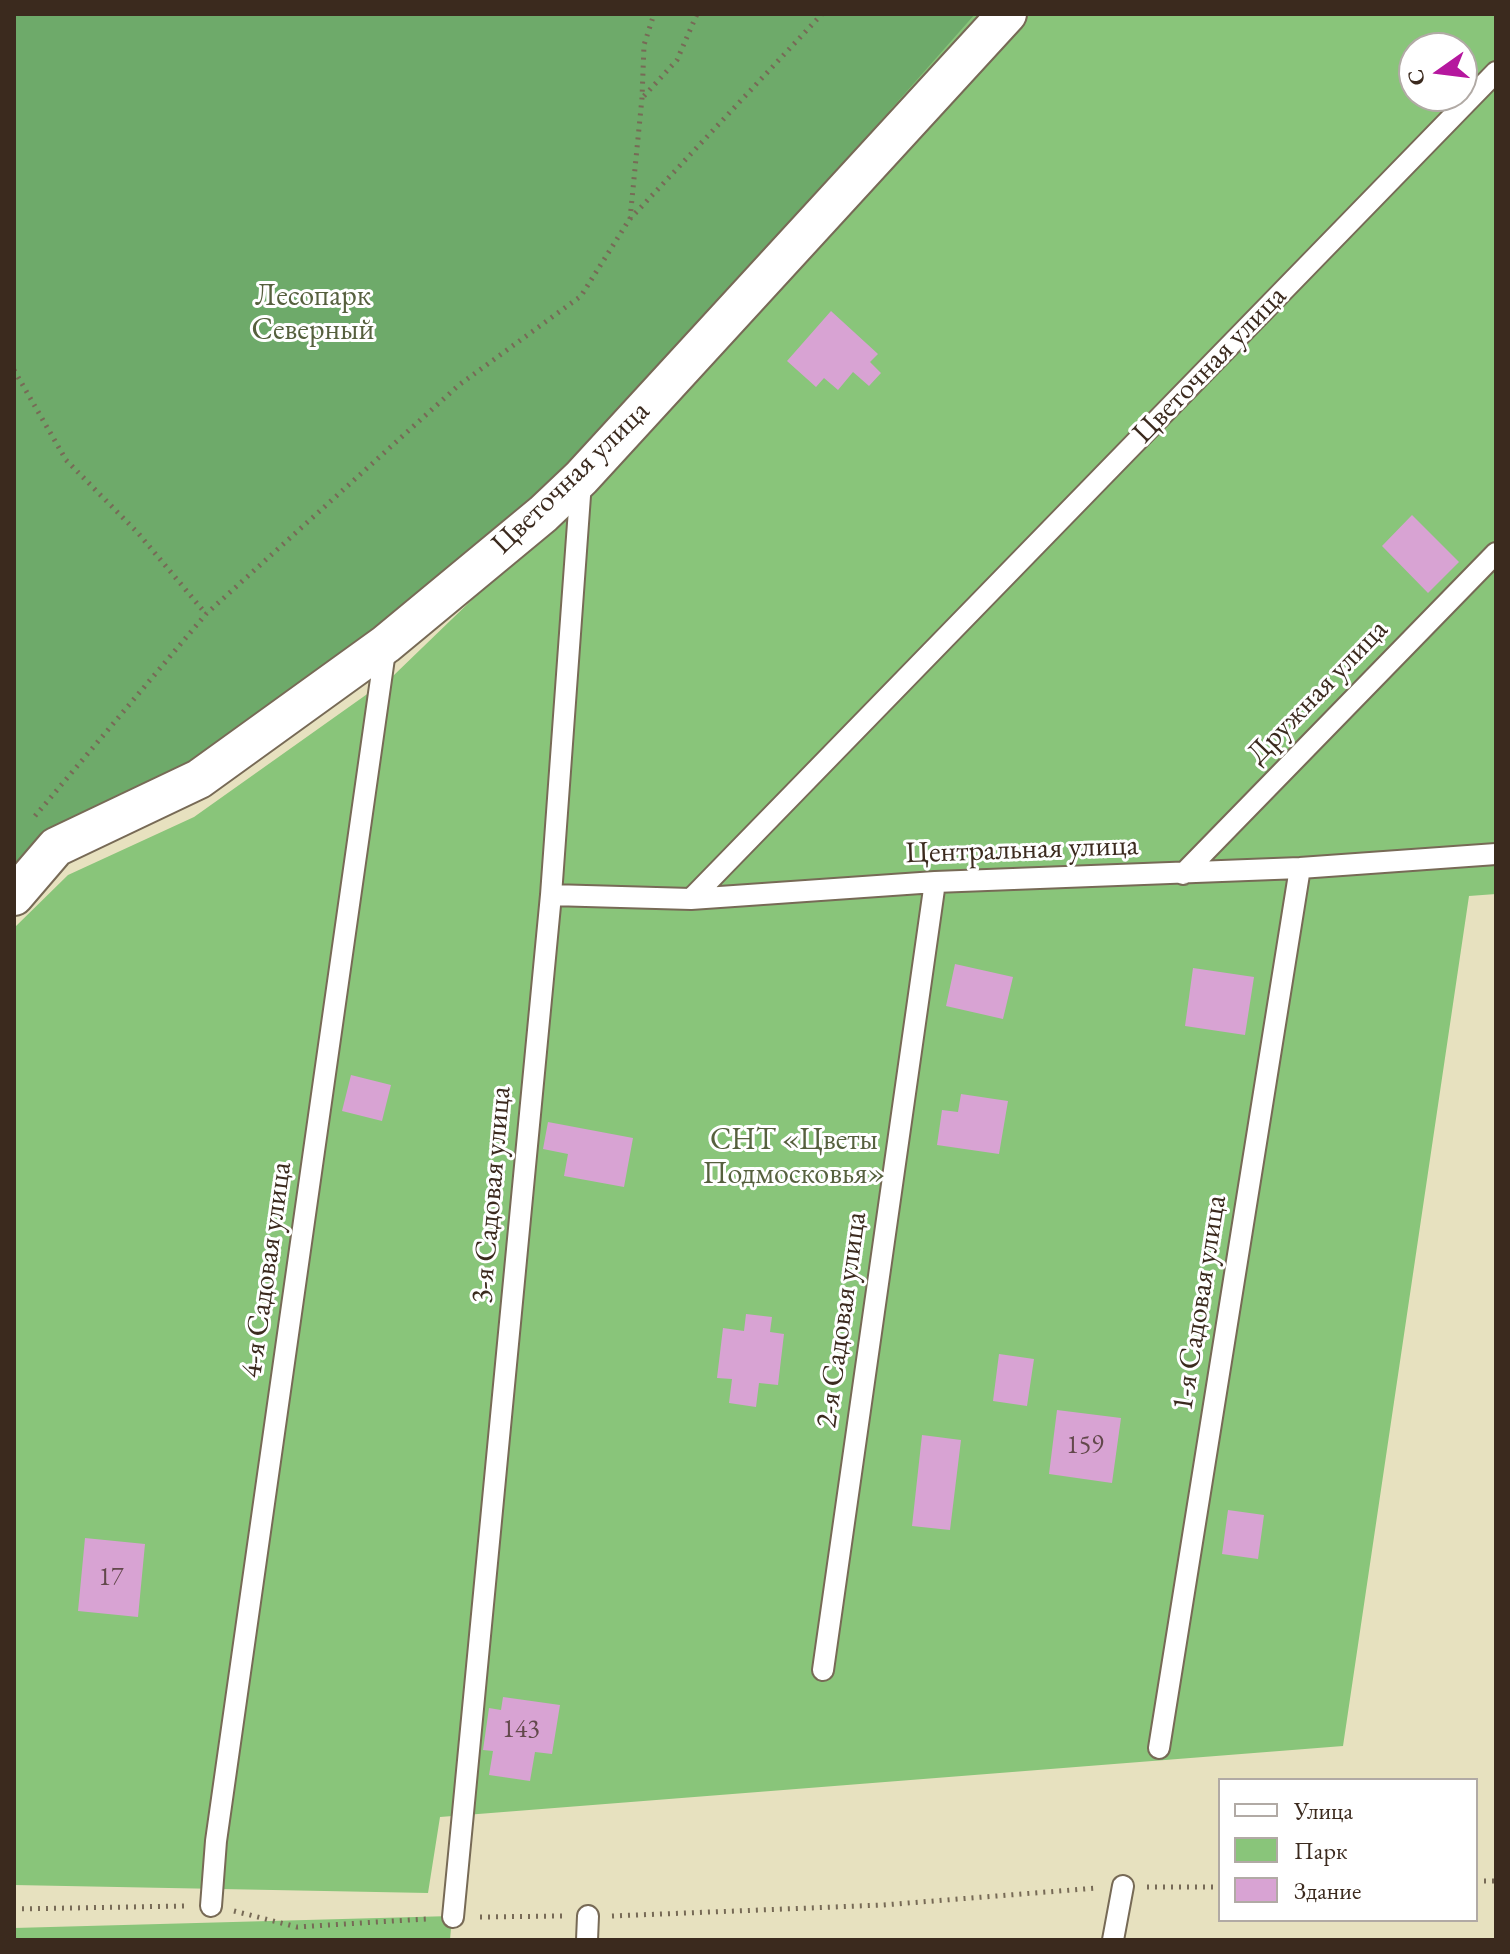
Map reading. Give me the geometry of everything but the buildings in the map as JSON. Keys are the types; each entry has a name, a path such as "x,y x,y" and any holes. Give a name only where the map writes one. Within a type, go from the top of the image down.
{"street":[{"name":"Цветочная улица","path":"44,834 199,779 386,644 543,514 581,478 1007,14"},
{"path":"14,896 44,834"}],"lane":[{"name":"Цветочная улица","path":"691,899 1496,72"},
{"name":"3-я Садовая улица","path":"453,1917 551,895 581,478"},
{"name":"Дружная улица","path":"1183,874 1496,553"},
{"name":"4-я Садовая улица","path":"211,1906 216,1841 386,644"},
{"name":"Центральная улица","path":"551,895 691,899 935,882 1183,874 1496,854"},
{"name":"1-я Садовая улица","path":"1159,1748 1300,868"},
{"name":"2-я Садовая улица","path":"823,1670 935,882"},
{"path":"1113,1940 1123,1886"},
{"path":"587,1940 588,1916"}],"path":[{"path":"629,220 642,98 644,45 654,14"},
{"path":"642,98 677,60 697,14"},
{"path":"44,834 206,614 459,385 581,296 629,220 822,14"},
{"path":"14,370 66,460 138,533 206,614"}],"green space":[{"name":"СНТ «Цветы Подмосковья»","path":"14,14 1496,14 1496,894 1469,896 1343,1746 440,1817 428,1893 14,1885 14,928 68,875 194,817 394,675 510,563"},
{"name":"Лесопарк Северный","path":"14,14 975,14 576,466 379,648 14,887"},
{"path":"452,1916 450,1940 14,1940 14,1928"}]}
